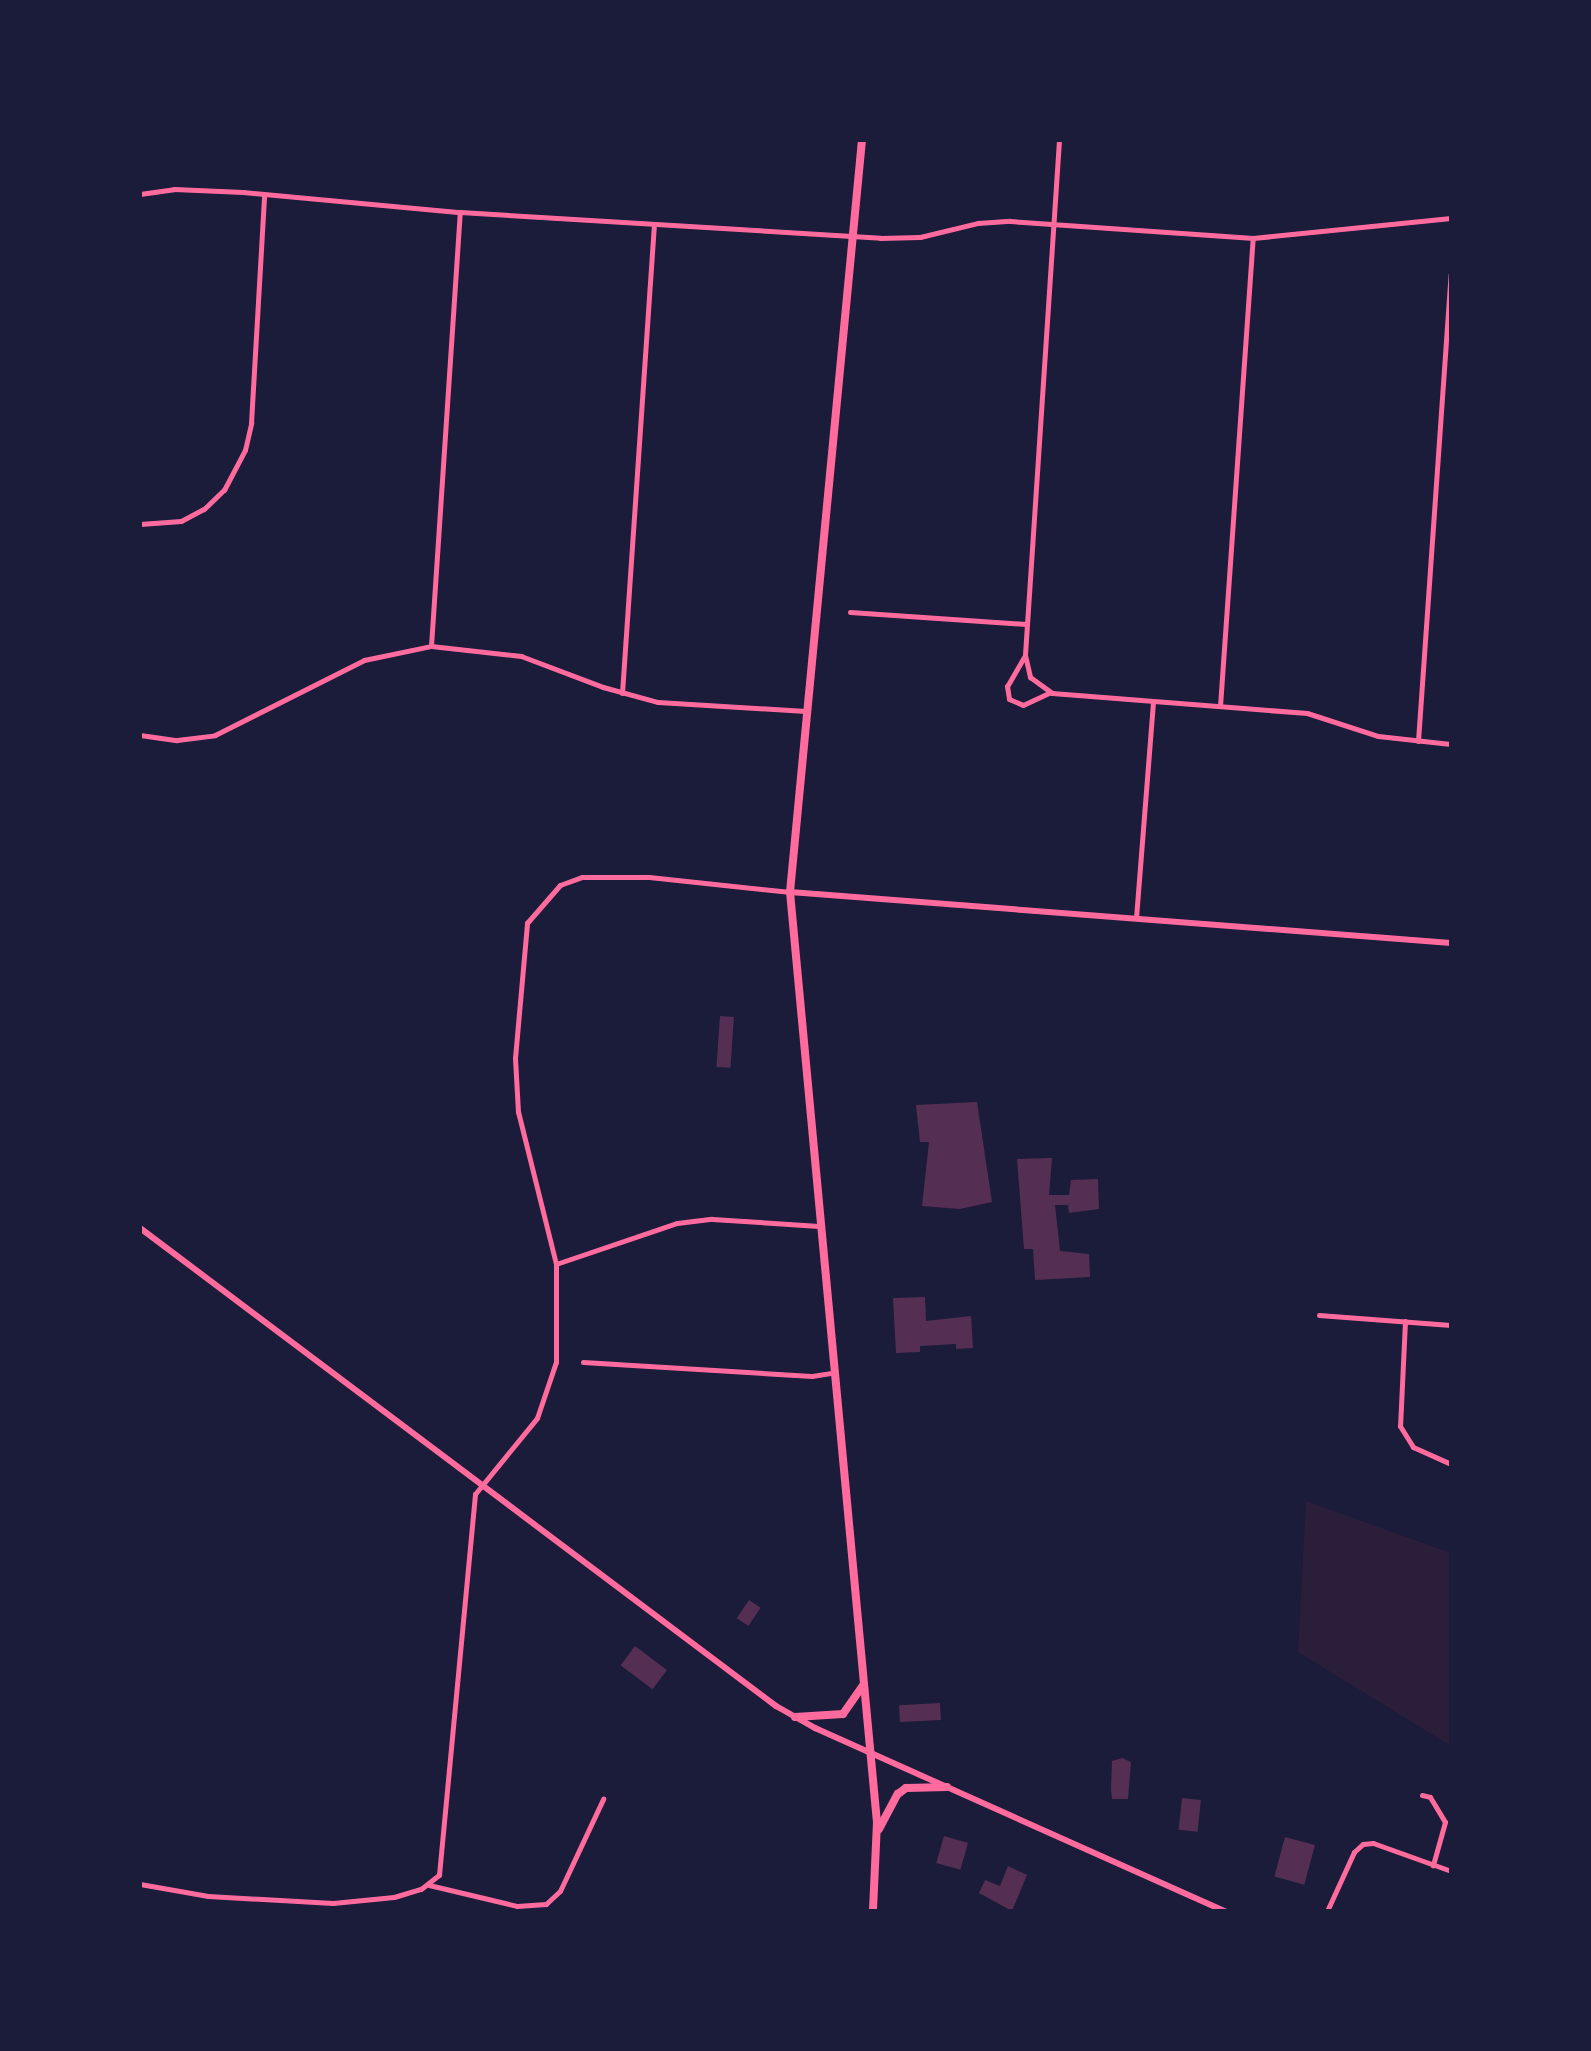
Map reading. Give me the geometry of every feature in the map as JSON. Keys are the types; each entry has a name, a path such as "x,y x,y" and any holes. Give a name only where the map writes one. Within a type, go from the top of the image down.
{"main road":[{"path":"862,140 790,892 870,1752 876,1833 873,1911"},
{"path":"790,892 1451,943"},
{"path":"140,1228 705,1656 796,1717 1225,1911"},
{"path":"796,1717 844,1714 863,1685"},
{"path":"876,1833 902,1791 947,1787"}],"street":[{"path":"1052,693 1033,681 1025,655 1059,140"},
{"path":"140,194 174,189 654,225 911,238 989,222 1253,238 1451,218"},
{"path":"140,524 181,521 204,509 224,490 245,450 251,423 264,196"},
{"path":"431,646 460,212"},
{"path":"622,693 654,225"},
{"path":"1220,706 1253,238"},
{"path":"1418,742 1451,274"},
{"path":"850,612 1027,624"},
{"path":"140,735 177,740 215,735 364,660 431,646 522,656 622,693 658,702 806,711"},
{"path":"1025,655 1007,686 1009,699 1023,705 1052,693 1319,715 1378,736 1451,744"},
{"path":"1136,918 1153,701"},
{"path":"429,1885 442,1866 475,1494 536,1418 549,1391 556,1362 556,1264 518,1112 514,1058 527,922 560,885 582,877 649,878 790,892"},
{"path":"556,1264 676,1223 712,1218 820,1226"},
{"path":"1319,1315 1451,1324"},
{"path":"1405,1321 1400,1426 1413,1447 1451,1464"},
{"path":"582,1362 794,1375 832,1372"},
{"path":"1422,1795 1430,1796 1445,1822 1433,1864"},
{"path":"140,1884 208,1896 333,1903 386,1898 429,1885 518,1906 546,1904 560,1891 603,1799"},
{"path":"1327,1911 1354,1852 1363,1844 1451,1871"}],"shaded area":[{"path":"1306,1501 1451,1553 1451,1746 1298,1652"}],"building":[{"path":"720,1016 734,1017 730,1068 716,1067"},
{"path":"977,1102 992,1202 960,1209 922,1206 929,1142 920,1142 916,1105"},
{"path":"1052,1158 1049,1195 1069,1195 1071,1180 1098,1179 1099,1209 1069,1213 1068,1205 1055,1205 1060,1251 1089,1254 1090,1277 1035,1280 1033,1249 1024,1249 1017,1159"},
{"path":"925,1297 926,1321 971,1316 973,1348 956,1349 956,1344 920,1346 920,1352 896,1353 893,1298"},
{"path":"749,1600 761,1608 748,1626 737,1618"},
{"path":"635,1646 667,1670 653,1689 621,1665"},
{"path":"940,1703 941,1720 900,1722 899,1705"},
{"path":"1122,1758 1131,1762 1128,1799 1112,1799 1112,1761"},
{"path":"1182,1798 1201,1800 1198,1832 1179,1830"},
{"path":"944,1836 968,1843 960,1870 936,1863"},
{"path":"1285,1837 1315,1845 1304,1885 1274,1877"},
{"path":"1008,1866 1027,1875 1012,1911 979,1893 985,1880 1000,1886"}]}
